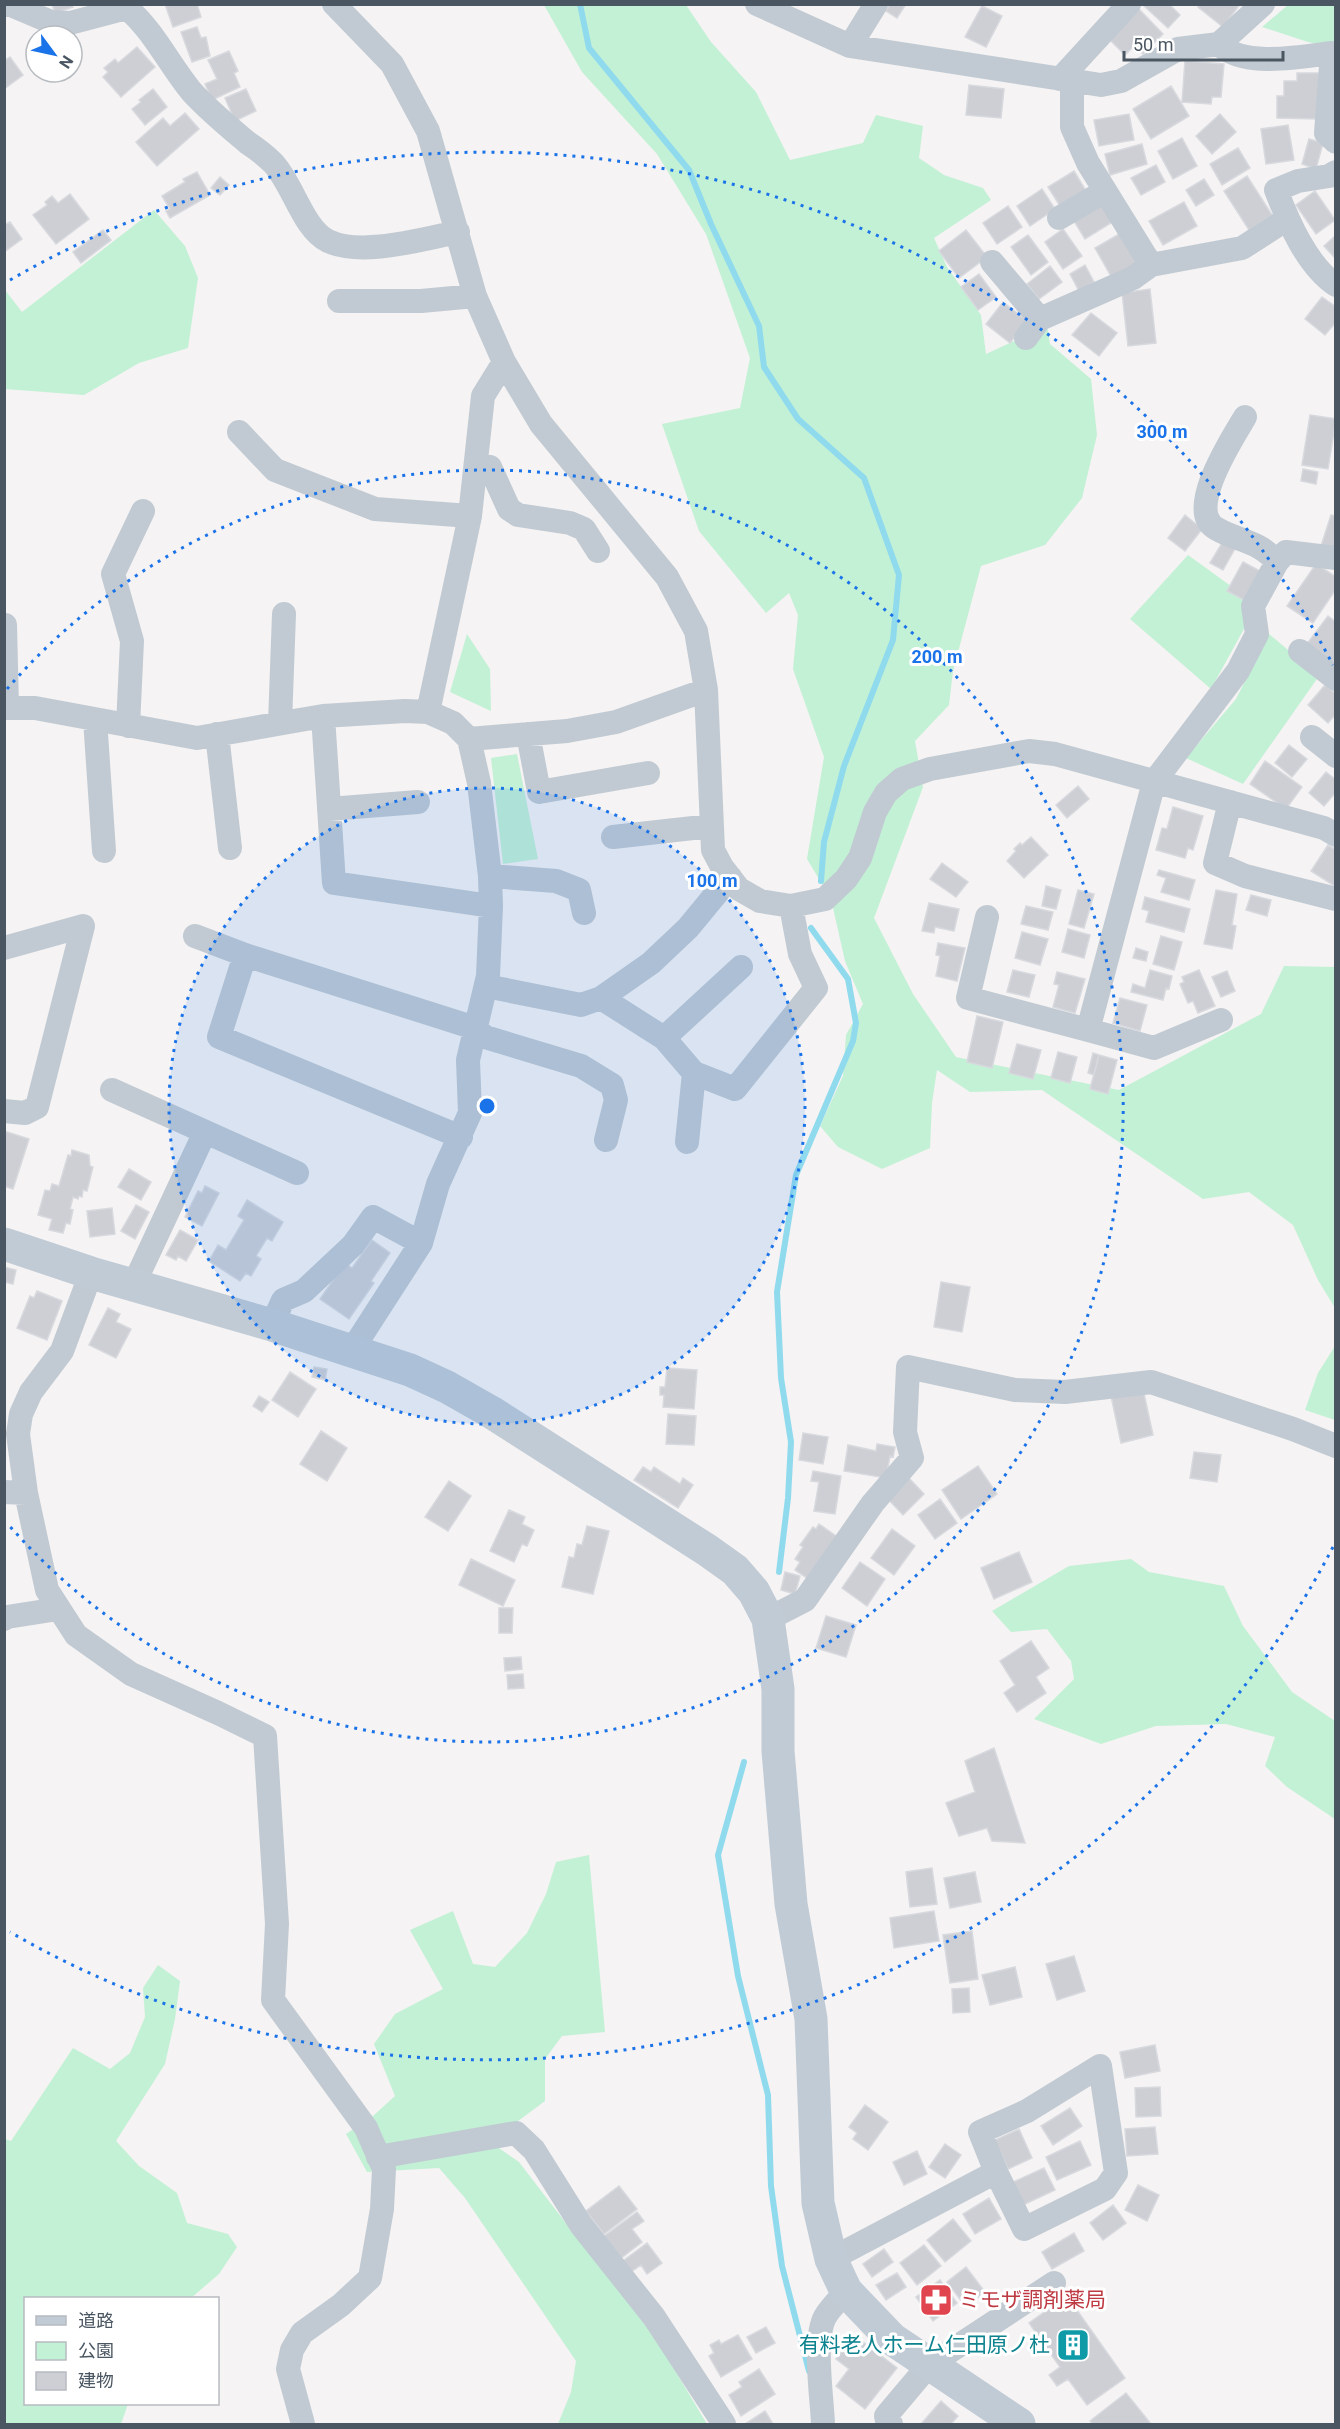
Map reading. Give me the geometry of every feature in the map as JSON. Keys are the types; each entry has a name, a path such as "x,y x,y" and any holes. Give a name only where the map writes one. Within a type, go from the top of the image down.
{"street":[{"path":"4,4 51,22 70,23 127,8 145,26 192,92 225,124 272,162 288,183 310,224 320,236 329,242 372,248 458,232"},
{"path":"334,4 392,64 412,97 428,131 475,296 504,362 541,424 667,577 696,631 705,690 713,850 739,889 760,901 791,906 825,899 846,879 860,858 874,812 886,793 902,779 930,769 1029,751 1055,754 1154,782 1332,827"},
{"path":"757,4 850,46 1101,85 1121,81 1178,49 1218,44 1263,4"},
{"path":"850,46 876,4"},
{"path":"1129,4 1066,80 1072,127 1088,163 1151,265"},
{"path":"1218,44 1226,51 1243,57 1289,58 1334,53 1326,133 1335,142"},
{"path":"1335,172 1329,176 1298,181 1276,190 1287,219 1306,252 1327,280 1335,285"},
{"path":"1059,218 1105,191"},
{"path":"992,262 1033,329 1133,278 1151,265 1242,248 1287,219"},
{"path":"339,302 421,301 475,296"},
{"path":"428,712 470,516 483,396 504,362"},
{"path":"1245,417 1210,483 1204,508 1206,519 1214,528 1266,549 1277,562"},
{"path":"238,432 275,470 375,509 470,516"},
{"path":"476,463 490,467 509,509 518,515 570,524 584,530 598,551"},
{"path":"128,726 132,641 113,574 143,511"},
{"path":"1088,1030 1154,782 1238,670 1257,634 1253,606 1277,562 1286,552 1335,558"},
{"path":"280,723 284,614"},
{"path":"5,625 6,708 35,708 197,738 323,716 405,711 428,712 453,723 469,739 479,783 490,876 491,906 488,976 468,1060 470,1113 438,1184 421,1243 352,1350"},
{"path":"1300,651 1335,680"},
{"path":"469,739 567,731 616,722 705,690"},
{"path":"323,716 334,883 491,906"},
{"path":"95,719 104,851"},
{"path":"217,734 230,848"},
{"path":"528,734 538,792 648,773"},
{"path":"1312,737 1335,756"},
{"path":"329,809 418,802"},
{"path":"1230,802 1215,863 1245,876 1335,899"},
{"path":"613,837 711,826"},
{"path":"490,876 556,881 579,890 584,913"},
{"path":"486,986 581,1005 601,998 651,963 688,928 730,878"},
{"path":"601,998 664,1038 694,1073 735,1089 816,988 800,954 791,906"},
{"path":"987,917 968,998 1154,1048 1221,1020"},
{"path":"4,948 83,926 37,1107 25,1113 4,1111"},
{"path":"195,936 244,955 475,1028 485,1037 580,1066 612,1085 616,1100 606,1140"},
{"path":"244,955 219,1037 461,1137"},
{"path":"664,1038 741,967"},
{"path":"687,1142 694,1073"},
{"path":"112,1090 297,1173"},
{"path":"133,1286 205,1132"},
{"path":"272,1325 284,1300 304,1291 353,1245 373,1217 421,1243"},
{"path":"4,1244 133,1286 352,1350 410,1370 447,1386 707,1550 735,1570 754,1592 768,1619 778,1689 778,1750 791,1904 811,2019 818,2203 831,2259 846,2291 892,2339 1019,2424"},
{"path":"91,1273 62,1352 31,1392 21,1414 15,1493 47,1590 76,1635 130,1674 265,1736 277,1924 273,2000 366,2128 384,2169 382,2209 370,2278 341,2306 302,2333 291,2350 288,2368 303,2424"},
{"path":"768,1619 806,1600 873,1503 912,1458 905,1432 908,1367 1014,1390 1065,1392 1151,1382 1293,1429 1335,1446"},
{"path":"4,1619 58,1609"},
{"path":"1100,2066 1116,2173 1105,2189 1024,2229 996,2172 980,2132 1027,2111 1100,2066"},
{"path":"378,2157 516,2133 534,2150 581,2225 654,2317 724,2424"},
{"path":"831,2259 996,2172"},
{"path":"891,2424 887,2421 886,2416 929,2364 1054,2283"},
{"path":"822,2424 820,2334 824,2318 846,2291"}],"green space":[{"path":"544,5 686,5 711,42 756,92 790,160 863,143 876,115 923,126 919,158 944,175 983,188 991,200 934,238 947,267 981,315 986,354 1047,326 1050,344 1091,379 1097,435 1082,498 1045,545 981,566 953,671 949,705 915,741 923,787 874,918 913,994 956,1057 1119,1090 1261,1014 1284,966 1335,967 1335,1308 1318,1280 1293,1225 1249,1192 1203,1199 1042,1090 970,1092 937,1070 932,1103 930,1148 882,1169 838,1147 820,1126 843,1076 846,1035 863,1004 845,961 831,899 807,859 824,757 793,669 798,615 789,593 766,613 699,531 662,424 740,408 750,358 706,234 657,154 582,72"},
{"path":"1288,5 1335,5 1335,48 1262,27"},
{"path":"154,210 185,246 198,278 188,348 139,363 84,395 5,389 5,290 22,312"},
{"path":"1188,555 1257,605 1211,689 1130,619"},
{"path":"467,634 490,669 491,711 450,692"},
{"path":"1269,634 1319,676 1243,784 1186,758 1236,699"},
{"path":"517,754 538,859 503,864 491,758"},
{"path":"1335,1346 1335,1420 1305,1410 1318,1373"},
{"path":"1131,1559 1149,1572 1224,1586 1243,1626 1292,1692 1335,1721 1335,1819 1287,1787 1265,1766 1275,1737 1226,1724 1156,1726 1101,1744 1034,1719 1074,1679 1071,1661 1047,1629 1011,1632 992,1611 1069,1566"},
{"path":"589,1855 605,2032 562,2036 545,2059 545,2101 490,2142 519,2162 650,2329 707,2424 558,2424 571,2392 576,2361 465,2198 439,2168 367,2172 346,2134 373,2116 395,2096 374,2044 395,2014 443,1989 410,1930 453,1911 473,1964 495,1967 527,1933 546,1894 556,1862"},
{"path":"158,1965 180,1981 175,2019 165,2064 116,2141 139,2166 177,2193 187,2223 228,2234 237,2247 219,2274 192,2297 24,2297 24,2405 128,2405 121,2424 5,2424 5,2139 11,2141 73,2048 110,2069 130,2053 145,2017 143,1988"}],"building":[{"path":"52,4 72,4 73,7 55,13"},
{"path":"165,4 197,4 201,17 173,27"},
{"path":"890,4 906,4 897,18 886,11"},
{"path":"1142,4 1169,4 1180,15 1168,28"},
{"path":"1200,4 1240,4 1223,27 1198,7"},
{"path":"982,6 1002,16 986,47 965,37"},
{"path":"1137,7 1163,34 1143,54 1134,46 1125,55 1107,37"},
{"path":"197,27 201,38 206,37 210,56 192,62 181,32"},
{"path":"137,47 155,67 121,97 103,77 108,72 104,68 115,59 118,63"},
{"path":"229,51 238,71 234,73 240,87 212,100 205,84 217,79 208,60"},
{"path":"10,57 23,75 4,89 4,61"},
{"path":"1185,61 1224,64 1221,97 1212,97 1211,104 1182,102"},
{"path":"1297,73 1319,73 1318,119 1277,118 1277,96 1284,96 1284,81 1297,81"},
{"path":"969,85 1004,89 1001,118 966,115"},
{"path":"1171,86 1189,116 1151,139 1133,109"},
{"path":"153,89 167,107 145,125 132,109"},
{"path":"246,89 256,111 235,121 225,98"},
{"path":"185,113 199,129 157,166 136,142 163,118 170,126"},
{"path":"1129,114 1134,140 1099,146 1094,120"},
{"path":"1220,114 1236,132 1212,154 1196,136"},
{"path":"1288,125 1294,160 1266,164 1261,129"},
{"path":"1182,138 1197,166 1173,179 1158,151"},
{"path":"1309,139 1323,143 1316,169 1302,164"},
{"path":"1142,144 1147,164 1110,175 1105,154"},
{"path":"1238,148 1250,168 1222,185 1210,164"},
{"path":"1156,165 1165,182 1141,195 1131,178"},
{"path":"1074,171 1086,191 1060,206 1048,187"},
{"path":"197,172 210,195 170,218 166,211 170,209 162,196 185,182 183,179"},
{"path":"1247,176 1272,215 1249,230 1224,191"},
{"path":"220,177 229,185 220,195 211,188"},
{"path":"1204,179 1214,195 1196,206 1186,190"},
{"path":"1042,189 1055,209 1030,226 1017,206"},
{"path":"1315,191 1335,220 1316,234 1296,205"},
{"path":"70,194 89,219 56,244 33,215 47,205 45,202 52,196 58,203"},
{"path":"1184,202 1197,226 1163,245 1149,221"},
{"path":"1103,203 1114,221 1085,239 1074,221"},
{"path":"1008,206 1022,227 997,244 983,223"},
{"path":"10,222 22,239 4,252 4,225"},
{"path":"1063,229 1082,256 1063,269 1045,242"},
{"path":"103,230 111,240 81,263 73,252"},
{"path":"966,230 987,257 959,278 939,251"},
{"path":"1126,230 1143,260 1112,278 1095,248"},
{"path":"1028,235 1048,262 1031,275 1011,247"},
{"path":"1336,235 1336,259 1324,246"},
{"path":"1085,265 1094,282 1079,291 1070,274"},
{"path":"1050,266 1062,282 1039,299 1027,284"},
{"path":"979,274 996,297 978,310 961,287"},
{"path":"1150,289 1156,343 1128,346 1122,293"},
{"path":"1322,297 1336,307 1336,322 1325,335 1305,319"},
{"path":"1003,302 1027,321 1010,343 986,324"},
{"path":"1091,313 1117,333 1099,356 1072,335"},
{"path":"1310,415 1336,419 1328,469 1302,465"},
{"path":"1303,469 1318,472 1316,484 1301,481"},
{"path":"1185,515 1202,529 1185,551 1168,538"},
{"path":"1331,515 1336,516 1336,551 1321,546"},
{"path":"1225,538 1237,545 1223,570 1210,563"},
{"path":"1243,562 1260,571 1244,600 1227,591"},
{"path":"1316,564 1336,577 1336,589 1313,623 1287,606"},
{"path":"1328,616 1336,622 1336,658 1331,664 1306,645"},
{"path":"1325,685 1336,694 1336,714 1328,723 1308,705"},
{"path":"1289,745 1307,759 1292,777 1275,763"},
{"path":"1265,761 1302,787 1286,809 1250,784"},
{"path":"1326,772 1336,780 1336,792 1324,806 1309,793"},
{"path":"1078,786 1089,799 1067,818 1056,805"},
{"path":"1173,807 1203,816 1193,850 1188,848 1185,858 1156,850 1162,828 1167,829"},
{"path":"1031,837 1048,855 1024,878 1007,861 1020,843 1022,845"},
{"path":"1328,845 1336,850 1336,887 1311,871"},
{"path":"942,863 968,882 956,897 930,879"},
{"path":"1159,870 1195,880 1189,900 1161,892 1166,878 1157,875"},
{"path":"1046,886 1061,890 1056,909 1042,906"},
{"path":"1078,890 1094,894 1084,928 1069,924"},
{"path":"1216,890 1237,894 1232,925 1236,926 1232,949 1204,944"},
{"path":"1251,895 1271,900 1267,916 1246,910"},
{"path":"1145,897 1190,909 1184,932 1146,922 1149,911 1142,909"},
{"path":"929,903 959,909 954,931 935,927 934,933 922,931"},
{"path":"1026,906 1053,912 1048,930 1021,924"},
{"path":"1068,929 1090,935 1084,958 1062,952"},
{"path":"1022,932 1048,939 1040,965 1015,958"},
{"path":"1161,936 1182,942 1174,970 1153,964"},
{"path":"938,943 965,948 957,981 936,976 940,956 936,955"},
{"path":"1136,948 1148,952 1146,961 1133,958"},
{"path":"1013,970 1035,975 1029,997 1007,992"},
{"path":"1150,970 1172,976 1163,1000 1131,992 1133,984 1145,988"},
{"path":"1199,970 1215,1006 1198,1013 1193,1001 1188,1003 1180,984 1184,982 1182,977"},
{"path":"1227,971 1235,991 1221,997 1212,977"},
{"path":"1057,972 1085,979 1075,1013 1053,1007 1059,985 1054,984"},
{"path":"1120,998 1147,1005 1140,1031 1113,1023"},
{"path":"977,1016 1003,1022 992,1068 967,1062"},
{"path":"1017,1044 1041,1050 1033,1079 1009,1073"},
{"path":"1058,1052 1077,1057 1070,1083 1051,1078"},
{"path":"1093,1053 1099,1055 1094,1075 1088,1073"},
{"path":"1099,1055 1117,1060 1108,1094 1090,1089"},
{"path":"4,1131 29,1139 13,1189 4,1186"},
{"path":"72,1150 89,1155 90,1166 93,1167 87,1191 83,1190 82,1197 79,1196 78,1199 73,1197 70,1224 66,1223 63,1233 49,1230 52,1219 38,1215 45,1190 50,1191 52,1184 59,1186 68,1155 71,1156"},
{"path":"129,1169 151,1182 141,1200 118,1187"},
{"path":"205,1186 219,1193 202,1226 185,1217 198,1191 202,1193"},
{"path":"247,1200 283,1222 272,1241 267,1238 256,1256 261,1259 251,1276 246,1273 240,1281 209,1261 218,1245 226,1250 244,1220 238,1216"},
{"path":"136,1205 149,1212 135,1239 121,1231"},
{"path":"112,1208 115,1234 90,1237 87,1211"},
{"path":"180,1230 198,1240 186,1261 178,1256 176,1260 166,1255"},
{"path":"372,1240 390,1253 371,1281 374,1283 349,1319 320,1299 345,1263 352,1268"},
{"path":"4,1267 16,1270 13,1284 4,1282"},
{"path":"941,1282 970,1287 962,1332 934,1327"},
{"path":"37,1291 62,1301 47,1340 17,1328 30,1296 34,1298"},
{"path":"108,1308 120,1314 116,1322 131,1329 116,1358 89,1345"},
{"path":"314,1367 327,1369 325,1380 312,1377"},
{"path":"667,1368 697,1370 694,1409 663,1407 664,1395 660,1395 660,1387 665,1387"},
{"path":"290,1372 316,1389 298,1417 272,1400"},
{"path":"1143,1389 1153,1435 1121,1443 1111,1396"},
{"path":"259,1396 269,1402 262,1412 253,1406"},
{"path":"668,1414 696,1416 694,1445 666,1444"},
{"path":"321,1431 347,1448 327,1481 300,1464"},
{"path":"803,1433 828,1437 823,1464 799,1460"},
{"path":"877,1444 895,1447 893,1457 890,1456 886,1478 844,1471 848,1445 876,1451"},
{"path":"1194,1452 1221,1455 1217,1482 1190,1478"},
{"path":"978,1466 997,1494 961,1519 942,1490"},
{"path":"643,1467 651,1472 654,1467 680,1484 683,1478 693,1485 678,1508 634,1480"},
{"path":"813,1471 841,1476 835,1514 814,1511 819,1482 811,1481"},
{"path":"908,1477 924,1494 903,1515 886,1497"},
{"path":"449,1481 471,1496 448,1531 425,1517"},
{"path":"940,1499 957,1523 935,1539 918,1515"},
{"path":"509,1510 525,1517 522,1524 534,1530 527,1546 522,1544 514,1562 490,1551"},
{"path":"819,1524 836,1536 807,1578 795,1570 800,1562 795,1559 803,1547 800,1545 813,1527 816,1529"},
{"path":"587,1526 609,1531 593,1594 562,1587 569,1557 574,1558 577,1544 582,1545"},
{"path":"892,1529 915,1546 894,1575 871,1558"},
{"path":"1019,1552 1032,1582 994,1599 981,1568"},
{"path":"471,1559 515,1580 503,1606 459,1585"},
{"path":"860,1562 885,1579 867,1606 842,1588"},
{"path":"785,1572 800,1576 795,1594 781,1590"},
{"path":"499,1608 513,1608 512,1633 499,1633"},
{"path":"826,1616 856,1625 846,1657 816,1648"},
{"path":"1031,1641 1049,1668 1036,1677 1046,1693 1017,1712 1004,1693 1015,1685 1000,1661"},
{"path":"521,1657 522,1669 505,1671 504,1658"},
{"path":"523,1674 524,1688 508,1689 507,1675"},
{"path":"994,1748 1025,1843 992,1841 987,1828 959,1836 946,1803 975,1792 965,1761"},
{"path":"932,1868 937,1904 910,1907 906,1872"},
{"path":"975,1872 981,1902 950,1908 944,1878"},
{"path":"934,1911 939,1941 894,1948 890,1918"},
{"path":"972,1931 978,1979 950,1983 943,1935"},
{"path":"1074,1956 1085,1991 1057,2000 1046,1964"},
{"path":"1015,1967 1022,1997 990,2005 982,1975"},
{"path":"969,1988 970,2012 953,2013 952,1989"},
{"path":"1155,2045 1160,2071 1125,2078 1120,2052"},
{"path":"1160,2087 1161,2116 1136,2117 1135,2088"},
{"path":"865,2105 888,2122 868,2150 853,2139 857,2133 849,2127"},
{"path":"1070,2108 1082,2126 1053,2145 1041,2126"},
{"path":"1155,2127 1158,2154 1127,2156 1125,2129"},
{"path":"1019,2129 1032,2158 1008,2169 995,2140"},
{"path":"1080,2141 1091,2165 1057,2180 1046,2157"},
{"path":"945,2144 961,2155 945,2178 929,2167"},
{"path":"917,2151 927,2174 904,2185 893,2162"},
{"path":"1044,2168 1055,2190 1021,2206 1011,2183"},
{"path":"1138,2185 1159,2195 1147,2221 1125,2210"},
{"path":"619,2186 637,2209 604,2234 586,2211"},
{"path":"989,2198 1001,2219 975,2234 963,2214"},
{"path":"1113,2205 1126,2223 1103,2240 1090,2223"},
{"path":"637,2212 644,2221 632,2229 642,2242 620,2259 603,2237"},
{"path":"953,2219 971,2241 945,2262 927,2240"},
{"path":"1074,2233 1084,2251 1052,2269 1042,2252"},
{"path":"647,2243 662,2263 647,2274 641,2265 631,2272 623,2261"},
{"path":"924,2245 941,2266 917,2285 900,2263"},
{"path":"884,2249 893,2262 872,2277 863,2264"},
{"path":"966,2267 985,2292 966,2307 947,2282"},
{"path":"897,2273 906,2287 886,2300 876,2285"},
{"name":"ミモザ調剤薬局","path":"940,2280 957,2303 933,2321 916,2297"},
{"name":"有料老人ホーム仁田原ノ杜","path":"1067,2296 1125,2378 1087,2405 1068,2379 1057,2386 1049,2375 1060,2367 1029,2323"},
{"path":"766,2327 775,2343 756,2353 747,2337"},
{"path":"738,2335 752,2359 721,2377 709,2356 714,2353 710,2345 719,2340 721,2344"},
{"path":"854,2335 897,2368 865,2409 836,2386 849,2369 836,2359"},
{"path":"759,2369 775,2394 741,2416 729,2395 742,2387 739,2382"},
{"path":"1126,2393 1151,2424 1093,2424 1090,2421"},
{"path":"941,2401 958,2416 951,2424 921,2424"},
{"path":"765,2411 773,2424 745,2424"}],"waterway":[{"path":"580,4 589,48 689,170 711,224 759,326 764,367 798,419 864,478 899,575 893,640 844,766 824,842 821,881"},
{"path":"779,1572 788,1498 791,1442 781,1378 777,1292 796,1175 853,1041 856,1023 848,979 811,928"},
{"path":"744,1762 718,1855 738,1976 768,2095 771,2186 782,2266 809,2371"}],"place":[{"name":"ミモザ調剤薬局","path":"936,2300"},
{"name":"有料老人ホーム仁田原ノ杜","path":"1073,2345"}]}
